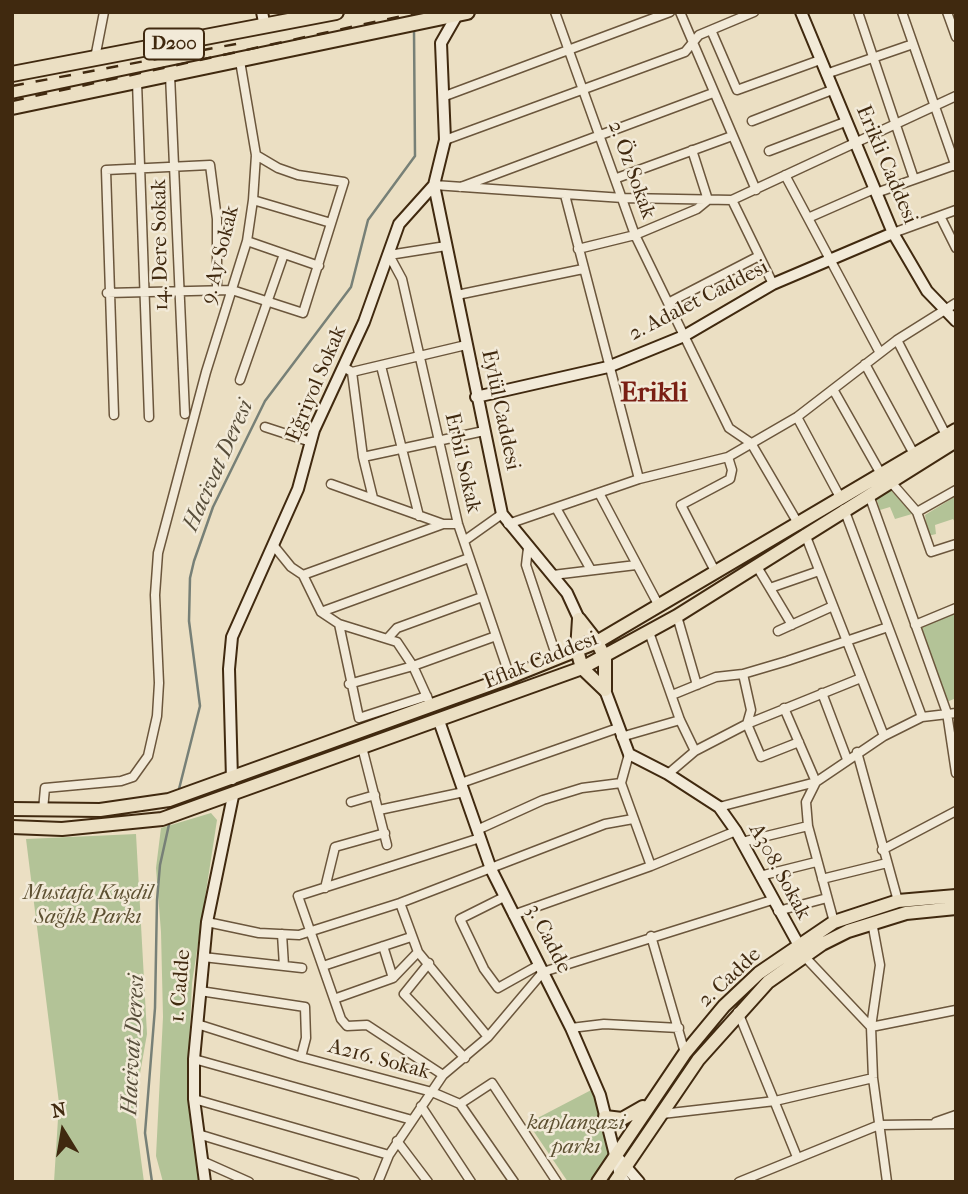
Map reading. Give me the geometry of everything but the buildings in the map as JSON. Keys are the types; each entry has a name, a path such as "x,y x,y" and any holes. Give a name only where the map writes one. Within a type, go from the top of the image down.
{"highway":[{"name":"D200","path":"12,74 264,20 336,12"},
{"path":"12,107 456,15"}],"main road":[{"name":"Erikli Caddesi","path":"802,12 845,122 893,233 928,291 956,321"},
{"name":"Eğriyol Sokak","path":"228,781 229,654 232,637 298,489 311,442 348,369 399,224 434,185 445,141 446,96 441,43 456,15"},
{"name":"Eylül Caddesi","path":"434,185 502,514 567,593 579,619"},
{"name":"2. Adalet Caddesi","path":"476,397 608,368 684,335 773,284 893,233"},
{"name":"Eflak Caddesi","path":"843,504 869,495 914,454 952,435"},
{"name":"Eflak Caddesi","path":"68,811 100,810 169,800 228,781 429,701 510,677 597,642 716,573 802,529 952,435"},
{"name":"Eflak Caddesi","path":"12,827 100,827 162,820 582,668 605,658 677,616 756,565 802,529"},
{"path":"579,619 597,642 605,658 605,690 629,754 668,774 719,807"},
{"path":"579,619 577,650 582,668 605,690"},
{"name":"3. Cadde","path":"439,721 491,869 571,1028 600,1095 622,1176"},
{"name":"1. Cadde","path":"205,1182 194,1099 194,1059 207,922 228,798"},
{"name":"A308. Sokak","path":"719,807 739,836 801,951"},
{"path":"12,809 68,811"},
{"path":"12,816 53,818 68,811"},
{"name":"2. Cadde","path":"622,1176 698,1060 738,1012 834,922 898,901 956,896"},
{"name":"2. Cadde","path":"598,1182 685,1053 733,998 759,973 801,951 872,922 906,913 956,908"},
{"path":"606,1117 613,1120 632,1116 654,1098"},
{"path":"622,1176 639,1182"}],"street":[{"path":"95,58 104,12"},
{"name":"2. Öz Sokak","path":"555,12 617,178 635,235 729,428 751,443 802,529 884,736"},
{"path":"446,96 670,12"},
{"path":"680,12 755,190"},
{"path":"445,141 685,52 692,42 711,30 754,12"},
{"path":"858,12 914,179"},
{"path":"808,218 875,191 955,166 902,12"},
{"path":"947,12 956,37"},
{"path":"711,30 737,90 820,60"},
{"path":"826,74 913,44"},
{"name":"9. Ay Sokak","path":"43,810 45,788 133,777 148,756 157,716 159,683 155,595 158,553 169,503 206,372 247,241 253,200 256,155 240,61"},
{"name":"14. Dere Sokak","path":"170,75 185,414"},
{"path":"137,82 149,417"},
{"path":"752,121 832,90"},
{"path":"458,188 713,93"},
{"path":"434,185 623,198 732,200 956,96"},
{"path":"769,152 845,122"},
{"path":"617,178 732,135"},
{"path":"692,150 708,200"},
{"path":"107,293 232,290 303,313 344,182 298,175 278,168 256,155"},
{"path":"114,415 107,293 106,170 210,165 217,219 216,289"},
{"path":"785,174 880,353"},
{"path":"565,195 639,480"},
{"path":"253,200 331,223"},
{"path":"578,249 635,235 697,209 708,200"},
{"path":"732,200 773,284"},
{"path":"893,233 956,210"},
{"path":"940,216 956,248"},
{"path":"247,241 319,266"},
{"path":"389,255 446,246"},
{"path":"240,380 285,254"},
{"name":"Erbil Sokak","path":"389,255 402,279 458,524 510,677"},
{"path":"668,303 760,256"},
{"path":"457,295 583,269"},
{"path":"508,524 639,480 728,457 797,417 897,340 956,303"},
{"path":"897,340 952,435"},
{"path":"373,498 348,369 381,366 466,345"},
{"path":"864,364 914,454"},
{"path":"381,366 419,516"},
{"path":"834,391 885,478 917,512 930,552 956,544"},
{"path":"184,404 197,410"},
{"path":"797,417 843,504 922,718"},
{"path":"265,427 311,442"},
{"path":"363,457 484,431"},
{"path":"716,573 681,505 730,479 732,470 728,457"},
{"path":"331,484 443,524 458,524"},
{"path":"917,512 956,490"},
{"path":"599,493 659,606"},
{"path":"869,495 915,625 951,713 956,773"},
{"path":"556,508 591,570"},
{"path":"464,541 502,514"},
{"path":"303,575 443,524"},
{"path":"274,545 290,567 303,575 320,612 339,624 397,642 413,666 429,701 359,718 349,684 339,624"},
{"path":"528,548 526,565 557,658"},
{"path":"320,612 469,558"},
{"path":"553,575 636,565"},
{"path":"756,565 792,625"},
{"path":"770,588 819,571"},
{"path":"388,638 397,628 482,597"},
{"path":"778,631 833,606"},
{"path":"915,625 956,608"},
{"path":"677,616 697,685"},
{"path":"672,695 716,677 743,674 888,627"},
{"path":"649,632 680,720 695,751"},
{"path":"349,684 413,666 496,636"},
{"path":"743,674 751,710 747,724 761,757 799,742"},
{"path":"668,774 695,751 747,724 861,678"},
{"path":"822,693 847,759"},
{"path":"719,807 816,782 884,736 922,718 951,713 956,705"},
{"path":"784,708 816,782 806,802 808,826 834,922"},
{"path":"379,810 462,788 619,733 680,720"},
{"path":"362,747 387,845"},
{"path":"857,752 898,901"},
{"path":"629,754 621,783 651,866"},
{"path":"443,1075 367,1025 347,1026 341,1019 298,896 478,834 543,800 582,788 621,783"},
{"path":"351,802 375,795"},
{"path":"882,850 956,811"},
{"path":"207,922 282,934 310,933 400,903 605,824 633,819"},
{"path":"513,915 739,836 808,826"},
{"path":"325,888 335,847 384,833"},
{"path":"760,876 816,862"},
{"path":"821,879 887,863"},
{"path":"504,897 460,919 484,969 498,988 541,969 772,900"},
{"path":"778,911 827,898"},
{"path":"400,903 418,952 488,1037"},
{"path":"872,922 880,965 871,1027 873,1078 887,1182"},
{"path":"282,934 284,966"},
{"path":"651,936 685,1053"},
{"path":"323,966 411,937"},
{"path":"383,946 393,978"},
{"path":"801,951 871,1027"},
{"path":"334,999 393,978 418,952"},
{"path":"204,957 302,968"},
{"path":"429,963 404,994 465,1058"},
{"path":"378,1182 389,1154 443,1075 488,1037 541,969"},
{"path":"200,991 305,1007 306,1038 301,1057"},
{"path":"871,1027 956,1010"},
{"path":"738,1012 797,1157"},
{"name":"A216. Sokak","path":"197,1024 301,1057 432,1092 460,1104"},
{"path":"571,1028 604,1024 679,1028"},
{"path":"194,1059 412,1120"},
{"path":"662,1114 775,1101 873,1078"},
{"path":"514,1182 460,1104 492,1083 553,1180"},
{"path":"194,1099 389,1154"},
{"path":"421,1106 471,1182"},
{"path":"933,1123 956,1115"},
{"path":"739,1182 879,1125 956,1124"},
{"path":"198,1134 355,1182"},
{"path":"397,1141 428,1182"},
{"path":"202,1161 249,1182"}],"green space":[{"path":"889,488 912,514 895,519 890,507 880,510 876,497"},
{"path":"956,496 956,524 953,519 935,525 936,534 928,536 925,515"},
{"path":"956,612 956,698 947,702 921,628"},
{"path":"211,813 217,820 192,983 188,1072 200,1182 163,1182 156,1156 163,1017 156,868 161,828"},
{"name":"Mustafa Kuşdil Sağlık Parkı","path":"136,834 147,1034 134,1107 144,1182 54,1182 59,1103 26,839"},
{"name":"kaplangazi parkı","path":"597,1087 615,1156 591,1182 568,1182 528,1123"}],"waterway":[{"name":"Hacivat Deresi","path":"178,793 200,706 189,621 190,578 194,561 213,507 265,401 351,287 368,220 415,156 414,30"},
{"name":"Hacivat Deresi","path":"152,1182 145,1133 155,1008 157,900 160,865 170,820"}],"railway":[{"path":"12,101 420,12"},
{"path":"12,86 241,43"}],"district":[{"name":"Erikli","path":"654,394"}]}
